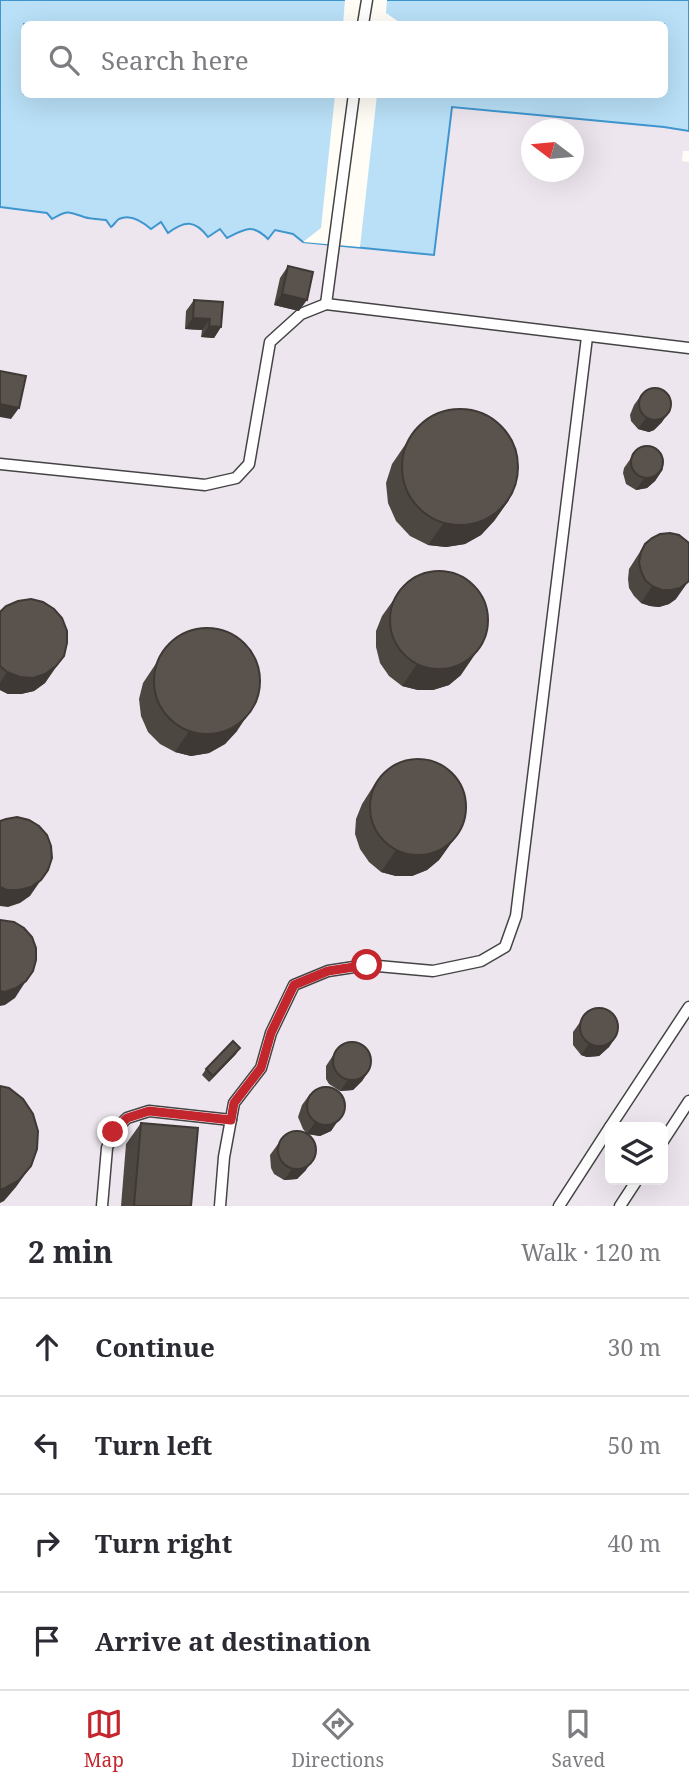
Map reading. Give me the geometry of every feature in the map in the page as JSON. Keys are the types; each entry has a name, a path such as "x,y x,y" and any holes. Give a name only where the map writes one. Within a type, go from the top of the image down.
{"lane":[{"path":"364,21 367,0"},
{"path":"326,304 353,98"},
{"path":"0,464 205,485 236,478 249,464 271,341 301,314 326,304 689,348"},
{"path":"220,1206 224,1157 234,1103 261,1068 271,1033 294,985 328,971 367,965 433,971 481,961 505,947 516,916 587,337"},
{"path":"613,1122 689,1007"},
{"path":"668,1133 689,1101"},
{"path":"102,1206 107,1147 113,1132 127,1118 149,1111 231,1120"},
{"path":"559,1206 605,1135"},
{"path":"620,1206 634,1185"}],"shaded area":[{"path":"452,107 579,119 521,119 521,182 584,182 584,119 689,131 689,151 683,151 682,161 689,162 689,1206 0,1206 0,207 47,213 75,212 85,218 107,220 130,217 177,226 188,223 220,228 227,238 245,229 275,230 293,234 303,242 434,254"}],"water":[{"path":"0,0 689,0 689,131 452,107 434,255 303,242 293,234 275,230 268,239 253,229 227,238 220,229 208,237 199,227 190,224 168,233 161,222 151,229 141,221 128,217 118,219 111,227 106,220 71,213 64,213 52,219 47,213 0,207"}],"pier":[{"path":"345,0 387,0 386,13 398,21 343,21"},
{"path":"335,98 377,98 360,247 303,242 321,228"}],"building":[{"path":"288,266 313,272 307,300 282,294"},
{"path":"194,300 223,302 221,327 209,326 210,319 193,318"},
{"path":"0,371 26,376 19,408 0,404"},
{"path":"655,388 666,393 671,404 666,415 655,420 644,415 639,404 644,393"},
{"path":"460,409 482,413 501,426 514,445 518,467 514,489 501,508 482,521 460,525 438,521 419,508 406,489 402,467 406,445 419,426 438,413"},
{"path":"647,446 658,451 663,462 658,473 647,478 636,473 631,462 636,451"},
{"path":"660,534 679,535 689,543 689,581 680,588 662,590 645,580 639,562 645,544"},
{"path":"439,571 458,575 474,585 484,601 488,620 484,639 474,655 458,665 439,669 420,665 404,655 394,639 390,620 394,601 404,585 420,575"},
{"path":"31,599 54,609 62,618 67,631 64,656 45,674 33,678 20,677 0,666 0,612 6,606"},
{"path":"207,628 227,632 244,644 256,661 260,681 256,701 244,718 227,730 207,734 187,730 170,718 158,701 154,681 158,661 170,644 187,632"},
{"path":"418,759 436,763 452,773 462,789 466,807 462,825 452,841 436,851 418,855 400,851 384,841 374,825 370,807 374,789 384,773 400,763"},
{"path":"17,817 39,826 47,835 52,858 41,880 31,887 7,890 0,887 0,821"},
{"path":"0,920 14,922 24,928 32,937 36,948 33,971 26,981 5,992 0,991"},
{"path":"599,1008 612,1014 618,1027 612,1040 599,1046 586,1040 580,1027 586,1014"},
{"path":"233,1041 240,1048 213,1076 206,1069"},
{"path":"352,1042 365,1048 371,1061 365,1074 352,1080 339,1074 333,1061 339,1048"},
{"path":"0,1086 9,1088 23,1099 33,1114 38,1131 37,1149 31,1166 19,1180 3,1189 0,1189"},
{"path":"326,1087 339,1093 345,1106 339,1119 326,1125 313,1119 307,1106 313,1093"},
{"path":"141,1123 198,1128 191,1206 134,1206"},
{"path":"297,1131 310,1137 316,1150 310,1163 297,1169 284,1163 278,1150 284,1137"}],"route":[{"path":"113,1132 127,1118 149,1111 231,1120 234,1103 261,1068 271,1033 294,985 328,971 367,965"}]}
